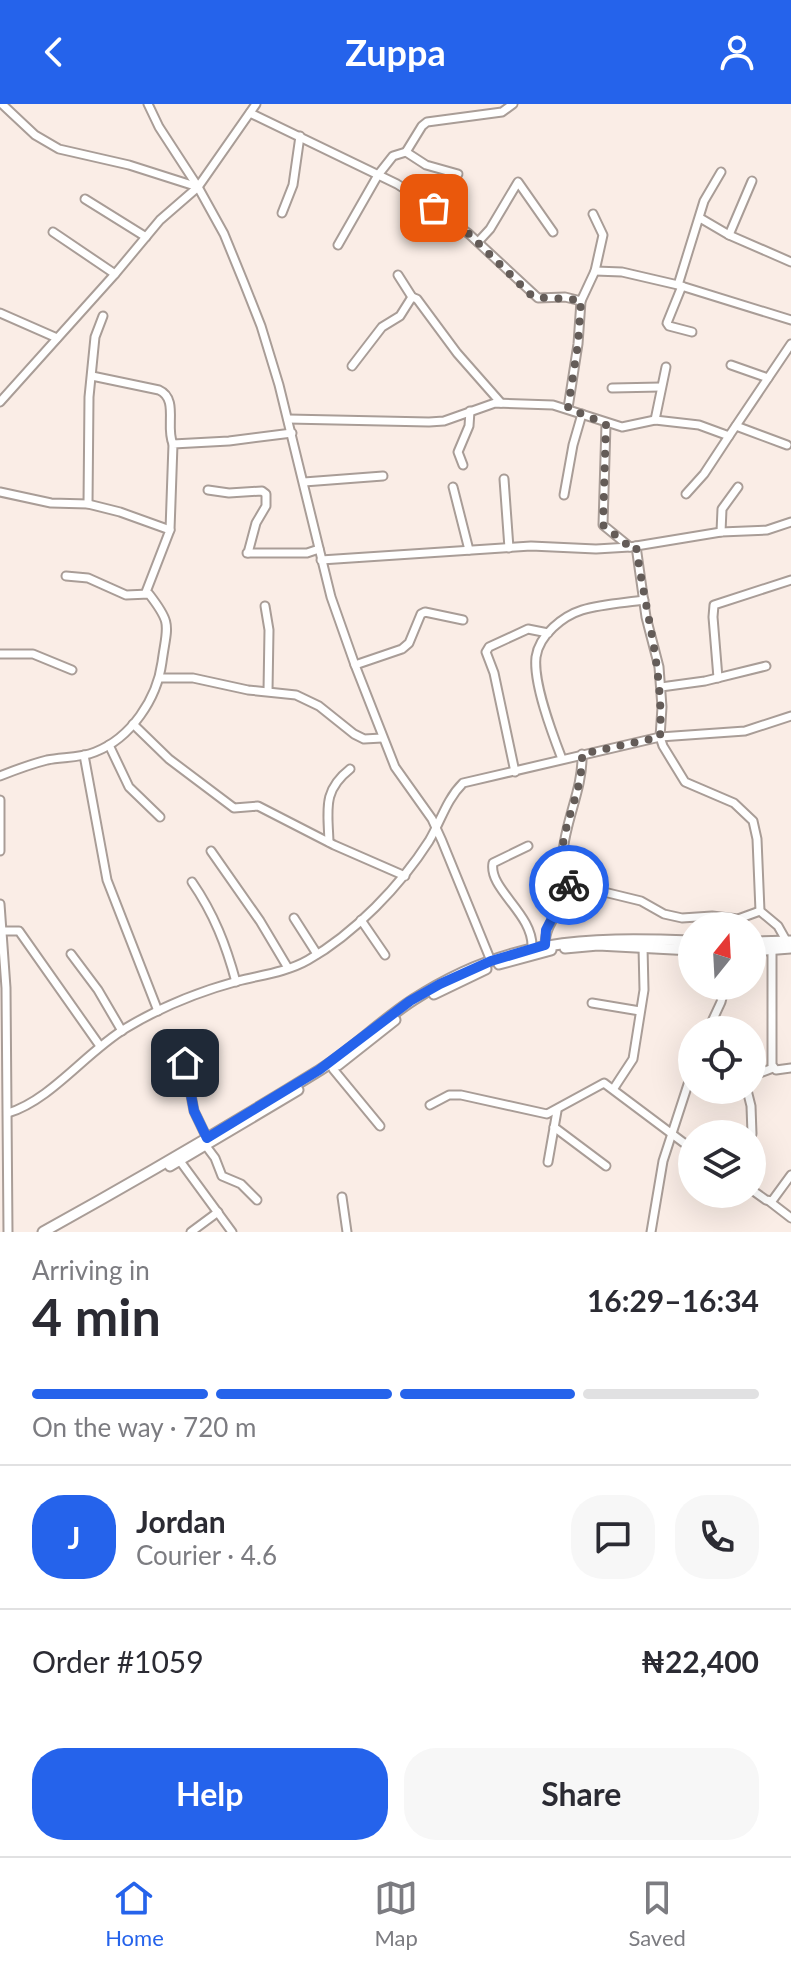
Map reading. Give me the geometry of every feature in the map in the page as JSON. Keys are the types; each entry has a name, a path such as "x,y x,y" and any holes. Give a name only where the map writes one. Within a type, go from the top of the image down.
{"main road":[{"path":"56,1232 142,1179 180,1161 326,1066 410,1001 463,971 545,945 600,939 678,941"},
{"path":"766,943 790,944"},
{"path":"766,950 790,944"},
{"path":"43,1232 333,1069 416,1005 465,978 494,966 562,948 598,945 678,949"}],"street":[{"path":"2,104 35,135 59,149 129,165 198,187"},
{"path":"148,104 224,234 261,326 292,433 331,597 355,665 395,767 435,826 491,961"},
{"path":"0,402 160,220 198,187 256,104"},
{"path":"471,104 473,115"},
{"path":"338,245 378,175 393,156 406,152 422,126 427,122 502,112 513,104"},
{"path":"250,113 378,175 434,208 478,242 531,295 581,301"},
{"path":"282,213 293,185 300,136"},
{"path":"406,152 426,165 458,174"},
{"path":"692,332 667,323 692,235 709,188 721,172"},
{"path":"729,235 752,181"},
{"path":"478,242 490,229 518,182 553,232"},
{"path":"85,199 146,237"},
{"path":"568,408 581,301 595,271 603,235 593,214"},
{"path":"700,218 729,235 791,262"},
{"path":"53,232 115,274"},
{"path":"595,271 622,272 680,285 791,320"},
{"path":"398,275 412,297 417,299 450,344 501,403"},
{"path":"352,366 382,327 400,316 412,297"},
{"path":"0,313 57,338"},
{"path":"88,504 95,337 103,316"},
{"path":"686,494 704,474 791,346"},
{"path":"731,365 768,378"},
{"path":"655,420 666,367"},
{"path":"66,576 88,578 126,595 146,592 170,530 173,444 169,435 170,400 167,394 92,376"},
{"path":"612,388 661,387"},
{"path":"288,419 429,422 444,421 501,403 553,405 606,424 630,427 655,420 699,425 729,436"},
{"path":"463,465 458,452 469,426 470,411"},
{"path":"564,495 582,414"},
{"path":"606,424 603,525 633,546 661,687 660,737 685,782 734,803 753,821 757,839 760,911 778,926 790,944"},
{"path":"736,426 787,445"},
{"path":"173,444 292,433"},
{"path":"304,482 383,476"},
{"path":"504,479 509,548"},
{"path":"453,487 469,550"},
{"path":"721,532 722,509 738,487"},
{"path":"208,490 229,493 262,491 266,494 266,506 256,523 247,553 307,553 319,549"},
{"path":"0,492 51,503 88,504 170,530"},
{"path":"321,560 509,548 633,546 721,532 767,530 791,522"},
{"path":"718,678 714,605 791,580"},
{"path":"0,776 45,760 84,755 109,745 133,724 153,695 160,678 167,623 162,611 146,592"},
{"path":"562,759 543,701 536,665 538,648 563,619 580,610 644,600"},
{"path":"265,606 269,630 268,691"},
{"path":"355,665 402,649 409,643 421,614 425,612 463,620"},
{"path":"515,772 494,673 486,652 489,647 528,629 548,633"},
{"path":"0,654 33,654 72,670"},
{"path":"661,687 766,666"},
{"path":"160,678 193,678 248,690 296,695 308,699 354,734 364,739 382,738"},
{"path":"5,1113 29,1105 100,1046 158,1011 236,982 288,968 317,954 361,920 405,876 432,836 455,791 463,783 660,737 745,731 791,716"},
{"path":"133,724 169,759 234,808 258,806 405,876"},
{"path":"109,745 129,787 160,817"},
{"path":"545,945 546,930 560,906 570,879 562,854 582,777 582,754"},
{"path":"84,755 107,880 158,1011"},
{"path":"329,842 330,791 350,769"},
{"path":"0,800 0,851"},
{"path":"528,846 505,855 491,867 496,880 526,922 532,936 532,948"},
{"path":"211,851 255,913 288,968"},
{"path":"570,879 641,901 664,914 682,918 712,916 738,919 760,911"},
{"path":"192,882 214,915 236,982"},
{"path":"0,904 8,1232"},
{"path":"294,918 317,954"},
{"path":"361,920 385,955"},
{"path":"2,931 19,931 100,1046"},
{"path":"614,1088 633,1059 644,990 643,947"},
{"path":"772,949 773,1068"},
{"path":"71,954 98,990 122,1031"},
{"path":"592,1003 640,1011"},
{"path":"171,1038 185,1063 194,1111 222,1176 241,1184 257,1200"},
{"path":"766,1071 791,1068"},
{"path":"333,1069 380,1126"},
{"path":"430,1105 449,1095 539,1114 557,1111 600,1084 608,1084 678,1139"},
{"path":"651,1232 656,1191 682,1104"},
{"path":"548,1162 557,1111"},
{"path":"554,1127 606,1166"},
{"path":"180,1161 232,1232"},
{"path":"769,1201 791,1175"},
{"path":"342,1197 347,1232"},
{"path":"766,1199 791,1218"},
{"path":"191,1232 218,1212"}],"way so far":[{"path":"434,208 469,234 531,295 581,301 568,408 606,424 603,525 630,547 636,546 646,617 659,667 662,707 660,737 582,754 582,777 562,854 569,885"}],"route":[{"path":"185,1063 194,1111 207,1138 333,1061 410,1001 463,971 545,945 546,930 569,885"}]}
